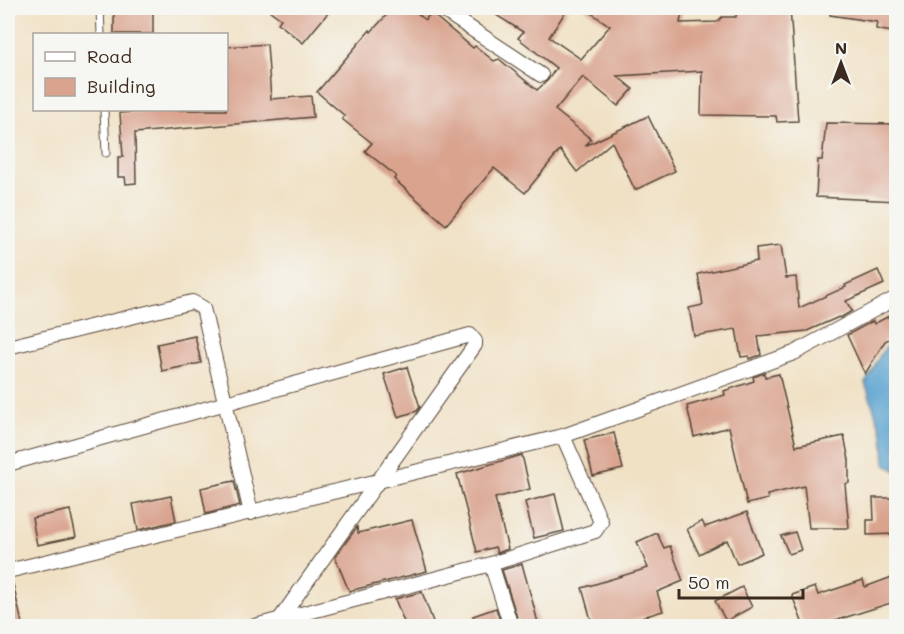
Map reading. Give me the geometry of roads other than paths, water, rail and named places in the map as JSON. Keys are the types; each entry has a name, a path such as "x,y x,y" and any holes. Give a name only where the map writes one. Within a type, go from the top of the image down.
{"street":[{"path":"440,8 541,75"},
{"path":"8,571 563,435 794,353 897,298"},
{"path":"8,347 192,302 203,308 251,513"},
{"path":"8,464 470,336 475,341 475,345 278,623"},
{"path":"255,627 278,623 491,564 595,531 601,522 563,435"},
{"path":"491,564 512,627"}],"lane":[{"path":"99,8 101,33"},
{"path":"104,111 106,153"}],"water":[{"path":"896,340 896,471 885,464 883,436 865,383 881,353"}]}
